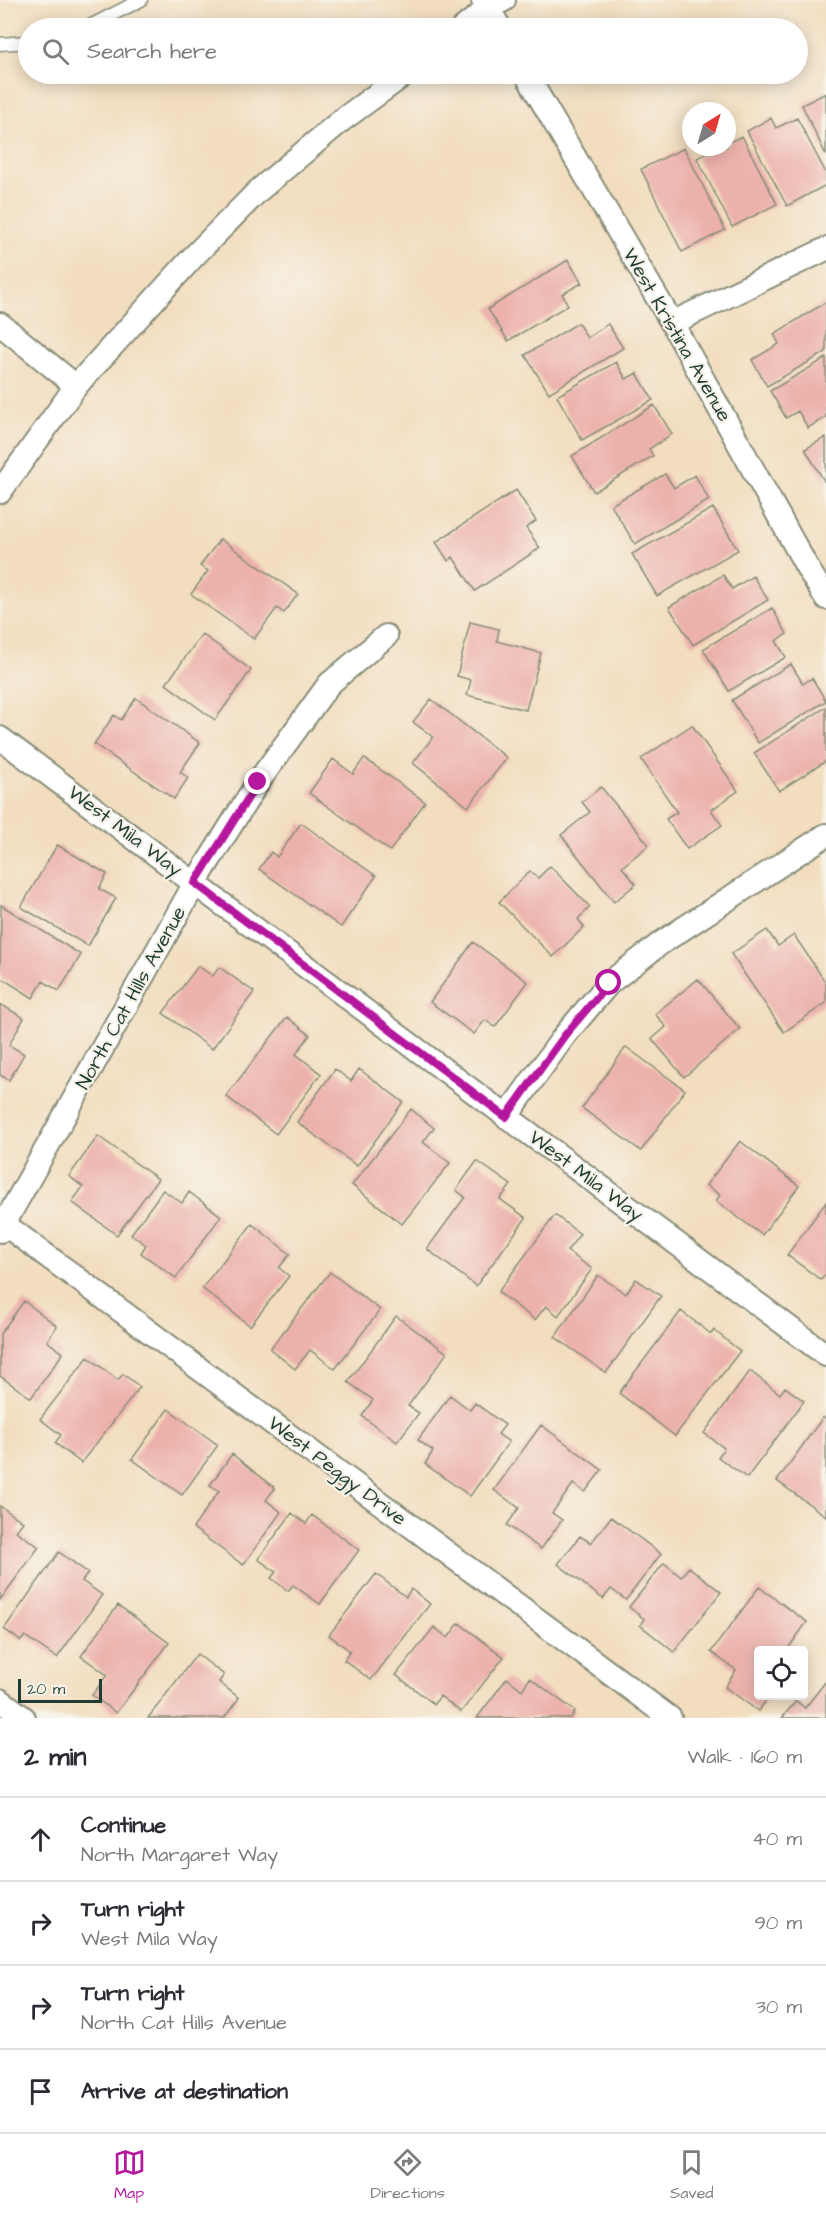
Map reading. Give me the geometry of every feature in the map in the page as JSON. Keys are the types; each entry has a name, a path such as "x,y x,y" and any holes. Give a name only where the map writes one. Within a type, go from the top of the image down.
{"street":[{"path":"475,18 492,3 497,18"},
{"path":"0,492 76,386 193,257 258,191 342,120 391,84"},
{"name":"West Kristina Avenue","path":"532,84 672,323 826,598"},
{"path":"672,323 826,249"},
{"path":"0,324 76,386"},
{"name":"North Cat Hills Avenue","path":"2,1227 195,883 258,782 329,684 386,636"},
{"name":"West Mila Way","path":"0,738 826,1355"},
{"path":"506,1117 565,1035 609,983 661,943 826,835"},
{"name":"West Peggy Drive","path":"2,1227 670,1718"},
{"path":"0,1700 24,1718"}],"lane":[{"path":"106,18 141,0"},
{"path":"0,44 18,43"}],"building":[{"path":"826,93 826,155 802,105"},
{"path":"771,118 776,128 797,118 826,173 826,185 787,206 747,131"},
{"path":"742,136 777,204 732,227 697,158 736,156 736,139"},
{"path":"682,149 682,156 688,156 725,230 682,252 641,169"},
{"path":"568,260 582,283 562,294 568,305 508,341 488,309"},
{"path":"826,302 826,352 767,386 752,360 779,344 774,334"},
{"path":"578,323 587,338 608,324 623,348 549,393 525,355"},
{"path":"826,358 826,417 808,428 798,411 786,418 770,391"},
{"path":"616,362 626,379 637,373 653,400 582,440 557,396"},
{"path":"654,405 672,434 649,449 653,456 594,492 572,456"},
{"path":"826,437 826,484 805,449"},
{"path":"665,474 674,488 695,475 709,500 635,544 611,505"},
{"path":"516,490 536,521 526,528 540,548 475,591 453,557 448,561 436,542"},
{"path":"713,508 738,550 657,596 632,554"},
{"path":"220,539 298,594 284,613 277,608 254,639 191,594 208,571 200,566"},
{"path":"723,575 732,589 753,576 768,600 693,645 669,607"},
{"path":"772,608 787,634 776,641 786,657 729,691 703,649"},
{"path":"470,622 499,629 497,641 541,653 526,710 467,695 471,680 457,676"},
{"path":"202,634 251,670 215,720 166,684"},
{"path":"791,664 803,684 812,678 826,701 758,743 732,700"},
{"path":"136,698 200,743 180,772 188,778 174,799 94,744 114,715 121,720"},
{"path":"431,699 507,758 468,807 413,763 433,737 413,722"},
{"path":"826,707 826,761 779,791 754,753"},
{"path":"692,725 738,791 711,810 722,825 687,849 666,819 677,812 641,759"},
{"path":"364,758 425,802 390,851 309,793 333,759 353,774"},
{"path":"601,787 649,845 622,867 636,884 614,902 561,835 590,812 582,802"},
{"path":"301,823 376,876 341,927 259,869 271,852 277,857"},
{"path":"57,845 107,874 99,889 116,898 88,946 21,907"},
{"path":"550,866 590,907 578,919 584,927 553,957 499,902 530,871 538,878"},
{"path":"1,905 81,955 59,991 43,981 33,998 0,977"},
{"path":"767,930 778,946 794,935 826,983 826,1003 784,1032 731,954"},
{"path":"473,942 528,982 495,1027 485,1020 474,1034 430,1002"},
{"path":"198,966 213,976 219,967 254,992 212,1049 163,1013"},
{"path":"698,979 740,1029 684,1077 652,1039 666,1027 655,1014"},
{"path":"0,1004 24,1018 9,1045 24,1054 9,1080 0,1075"},
{"path":"287,1017 310,1035 296,1054 321,1074 276,1134 226,1096"},
{"path":"626,1047 685,1090 641,1151 582,1108"},
{"path":"335,1069 351,1081 359,1069 403,1102 357,1166 297,1122"},
{"path":"411,1109 434,1128 423,1142 450,1163 402,1224 352,1185"},
{"path":"98,1136 158,1179 117,1235 72,1202 83,1187 69,1176"},
{"path":"740,1141 799,1186 762,1235 716,1201 720,1195 706,1185"},
{"path":"477,1161 511,1185 500,1199 526,1218 476,1286 427,1249 465,1197 456,1190"},
{"path":"163,1190 182,1203 189,1192 221,1216 176,1278 141,1253 146,1245 131,1234"},
{"path":"826,1202 826,1274 821,1280 787,1255"},
{"path":"555,1215 580,1234 567,1251 592,1269 558,1316 546,1306 535,1320 498,1292"},
{"path":"252,1224 290,1254 279,1268 289,1276 250,1326 202,1288"},
{"path":"330,1272 380,1310 335,1369 310,1350 295,1369 270,1349"},
{"path":"598,1275 626,1294 636,1279 661,1296 606,1373 555,1337"},
{"path":"24,1301 57,1326 47,1341 63,1353 31,1398 0,1376 0,1334"},
{"path":"681,1311 711,1334 714,1330 740,1351 675,1436 619,1393"},
{"path":"396,1316 447,1353 408,1406 419,1413 397,1442 362,1416 373,1400 348,1382"},
{"path":"88,1357 118,1380 123,1374 140,1387 81,1463 55,1443 61,1435 40,1419"},
{"path":"750,1371 780,1394 785,1387 804,1401 747,1478 718,1457 724,1448 704,1433"},
{"path":"450,1395 470,1410 475,1403 505,1425 498,1434 509,1442 470,1496 425,1464 433,1451 418,1440"},
{"path":"168,1409 218,1445 182,1495 132,1459"},
{"path":"823,1417 826,1419 826,1516 777,1481"},
{"path":"541,1425 602,1470 585,1492 573,1484 552,1513 562,1520 541,1549 507,1525 519,1508 494,1490"},
{"path":"232,1454 275,1488 266,1500 281,1512 243,1565 193,1528 219,1491 210,1485"},
{"path":"0,1506 23,1522 16,1531 39,1547 0,1600"},
{"path":"292,1513 306,1524 312,1515 359,1550 320,1604 293,1585 288,1591 271,1578 276,1572 258,1559"},
{"path":"611,1517 661,1554 626,1600 611,1589 603,1599 558,1564 580,1536 591,1543"},
{"path":"59,1552 88,1573 82,1581 102,1595 57,1658 25,1636 21,1641 4,1629"},
{"path":"664,1563 681,1577 689,1567 721,1592 674,1652 640,1625 644,1619 629,1607"},
{"path":"376,1574 406,1597 411,1589 430,1604 371,1680 344,1660 350,1651 329,1635"},
{"path":"759,1587 807,1622 790,1646 754,1646 754,1700 767,1700 758,1711 725,1687 736,1670 711,1652"},
{"path":"118,1605 169,1643 116,1713 92,1695 107,1675 81,1656"},
{"path":"459,1623 504,1657 461,1712 440,1696 434,1704 396,1675 434,1627 448,1638"},
{"path":"197,1654 224,1675 219,1682 239,1698 224,1718 148,1718"},
{"path":"507,1678 522,1690 530,1678 575,1711 571,1718 477,1718"},
{"path":"826,1681 826,1718 782,1718 796,1701 805,1708"}],"route":[{"path":"258,782 195,883 506,1117 565,1035 609,983"}]}
